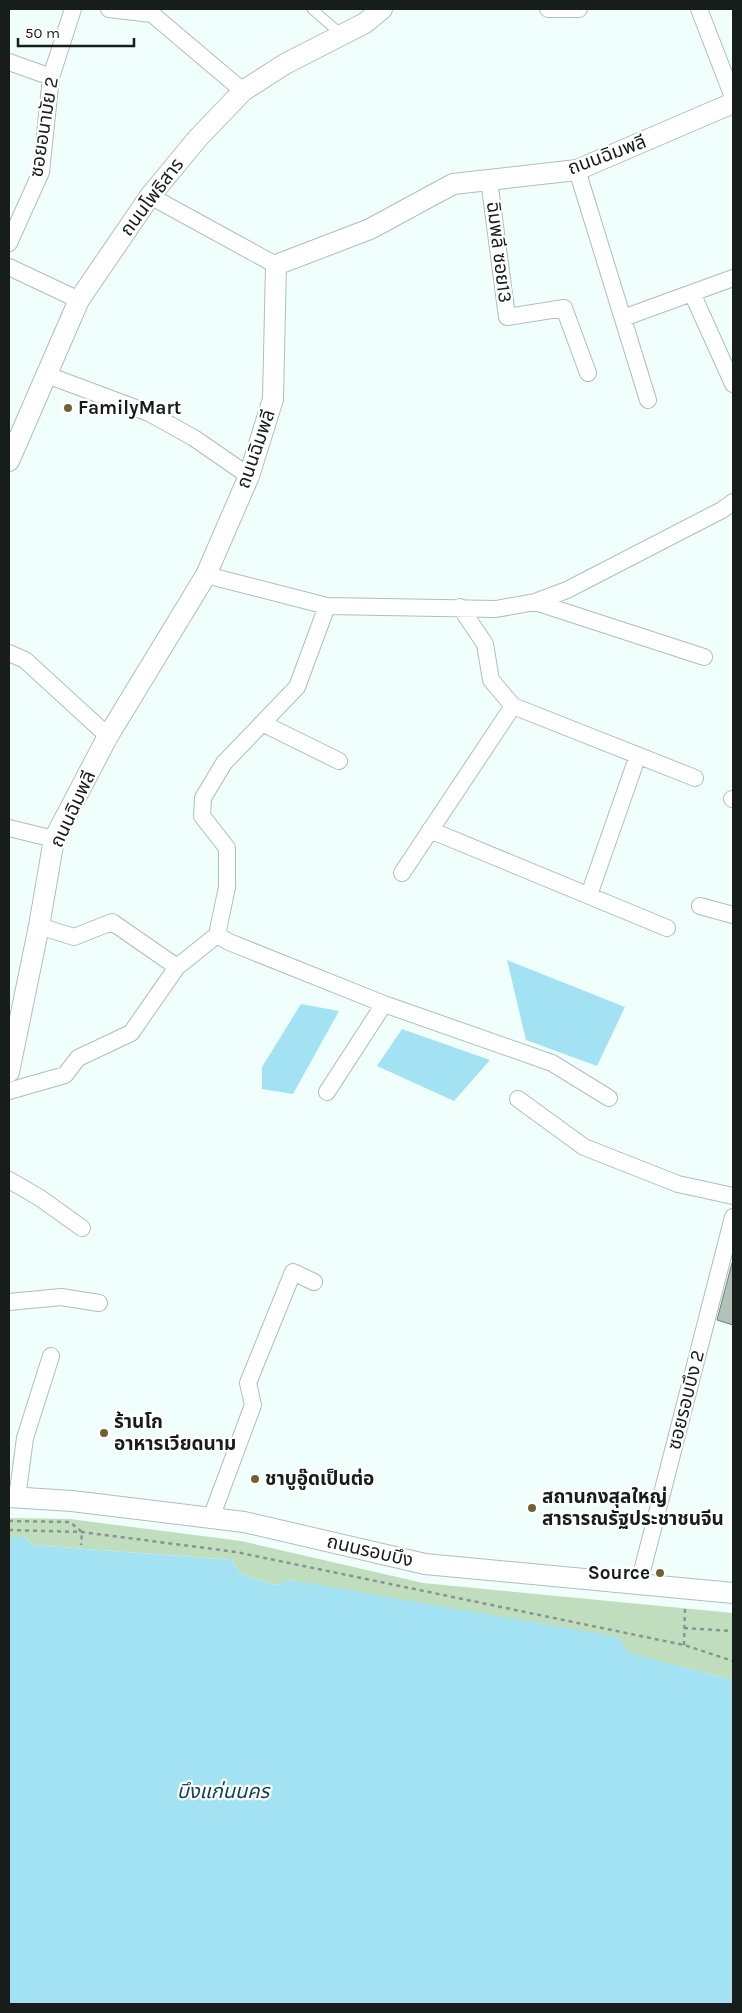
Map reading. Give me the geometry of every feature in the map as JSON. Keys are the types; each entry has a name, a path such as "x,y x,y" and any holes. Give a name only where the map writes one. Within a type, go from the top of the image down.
{"street":[{"name":"ซอยอนามัย 2","path":"9,243 41,172 50,77 73,9"},
{"path":"109,9 156,12 242,91"},
{"name":"ถนนโพธิสาร","path":"9,461 78,300 150,196 198,138 242,91 285,64 365,23 382,9"},
{"path":"548,9 579,9"},
{"path":"699,9 733,97"},
{"path":"9,62 50,77"},
{"name":"ถนนฉิมพลี","path":"9,1072 39,926 54,839 108,736 206,575 249,476 273,399 276,265 370,229 453,184 576,170 733,103"},
{"path":"576,170 648,400"},
{"name":"ฉิมพลี ซอย13","path":"490,180 507,317 564,308 588,373"},
{"path":"150,196 276,265"},
{"path":"9,267 78,300"},
{"path":"623,318 733,278"},
{"path":"692,293 733,384"},
{"path":"47,375 149,413 194,438 249,476"},
{"path":"206,575 327,606 496,608 536,602 567,590 729,509"},
{"path":"536,602 704,657"},
{"path":"9,1091 65,1075 78,1058 131,1033 177,967 217,935 227,888 227,848 202,816 203,798 224,763 297,687 327,606"},
{"path":"460,607 486,644 491,680 513,706 695,778"},
{"path":"9,653 25,660 108,736"},
{"path":"402,874 513,706"},
{"path":"262,723 339,761"},
{"path":"589,895 638,755"},
{"path":"9,828 54,839"},
{"path":"430,830 667,928"},
{"path":"700,906 733,915"},
{"path":"39,926 74,937 112,922 177,967"},
{"path":"217,935 229,942 384,1004 552,1063 609,1098"},
{"path":"327,1092 384,1004"},
{"path":"518,1099 584,1147 678,1184 733,1196"},
{"path":"9,1180 40,1198 82,1228"},
{"name":"ซอยรอบบึง 2","path":"639,1583 733,1217"},
{"path":"211,1518 253,1405 248,1383 293,1272 314,1282"},
{"path":"9,1302 61,1297 99,1303"},
{"path":"13,1497 25,1438 51,1356"},
{"name":"ถนนรอบบึง","path":"13,1497 72,1501 244,1522 425,1564 733,1593"}],"lane":[{"path":"312,9 342,35"}],"path":[{"path":"9,1521 70,1522 82,1532"},
{"path":"9,1530 82,1532 236,1552 618,1634 684,1644 733,1661"},
{"path":"81,1545 82,1532"},
{"path":"684,1644 685,1587"},
{"path":"684,1628 733,1631"}],"green space":[{"path":"9,1518 70,1519 241,1541 423,1583 733,1613 733,1680 628,1653 292,1580 276,1585 242,1575 232,1560 33,1545 25,1537 9,1537"}],"water":[{"path":"507,960 625,1007 597,1066 526,1040"},
{"path":"301,1004 339,1011 293,1094 262,1089 262,1067"},
{"path":"402,1029 490,1060 454,1101 377,1066"},
{"name":"บึงแก่นนคร","path":"9,1537 25,1537 33,1545 232,1560 242,1575 276,1585 291,1580 618,1637 629,1653 733,1680 733,2004 9,2004"}],"building":[{"path":"733,1263 733,1325 717,1320"}],"place":[{"name":"FamilyMart","path":"68,408"},
{"name":"ร้านโก อาหารเวียดนาม","path":"104,1433"},
{"name":"ชาบูอู๊ดเป็นต่อ","path":"255,1479"},
{"name":"สถานกงสุลใหญ่ สาธารณรัฐประชาชนจีน","path":"532,1508"},
{"name":"Source","path":"660,1573"}]}
